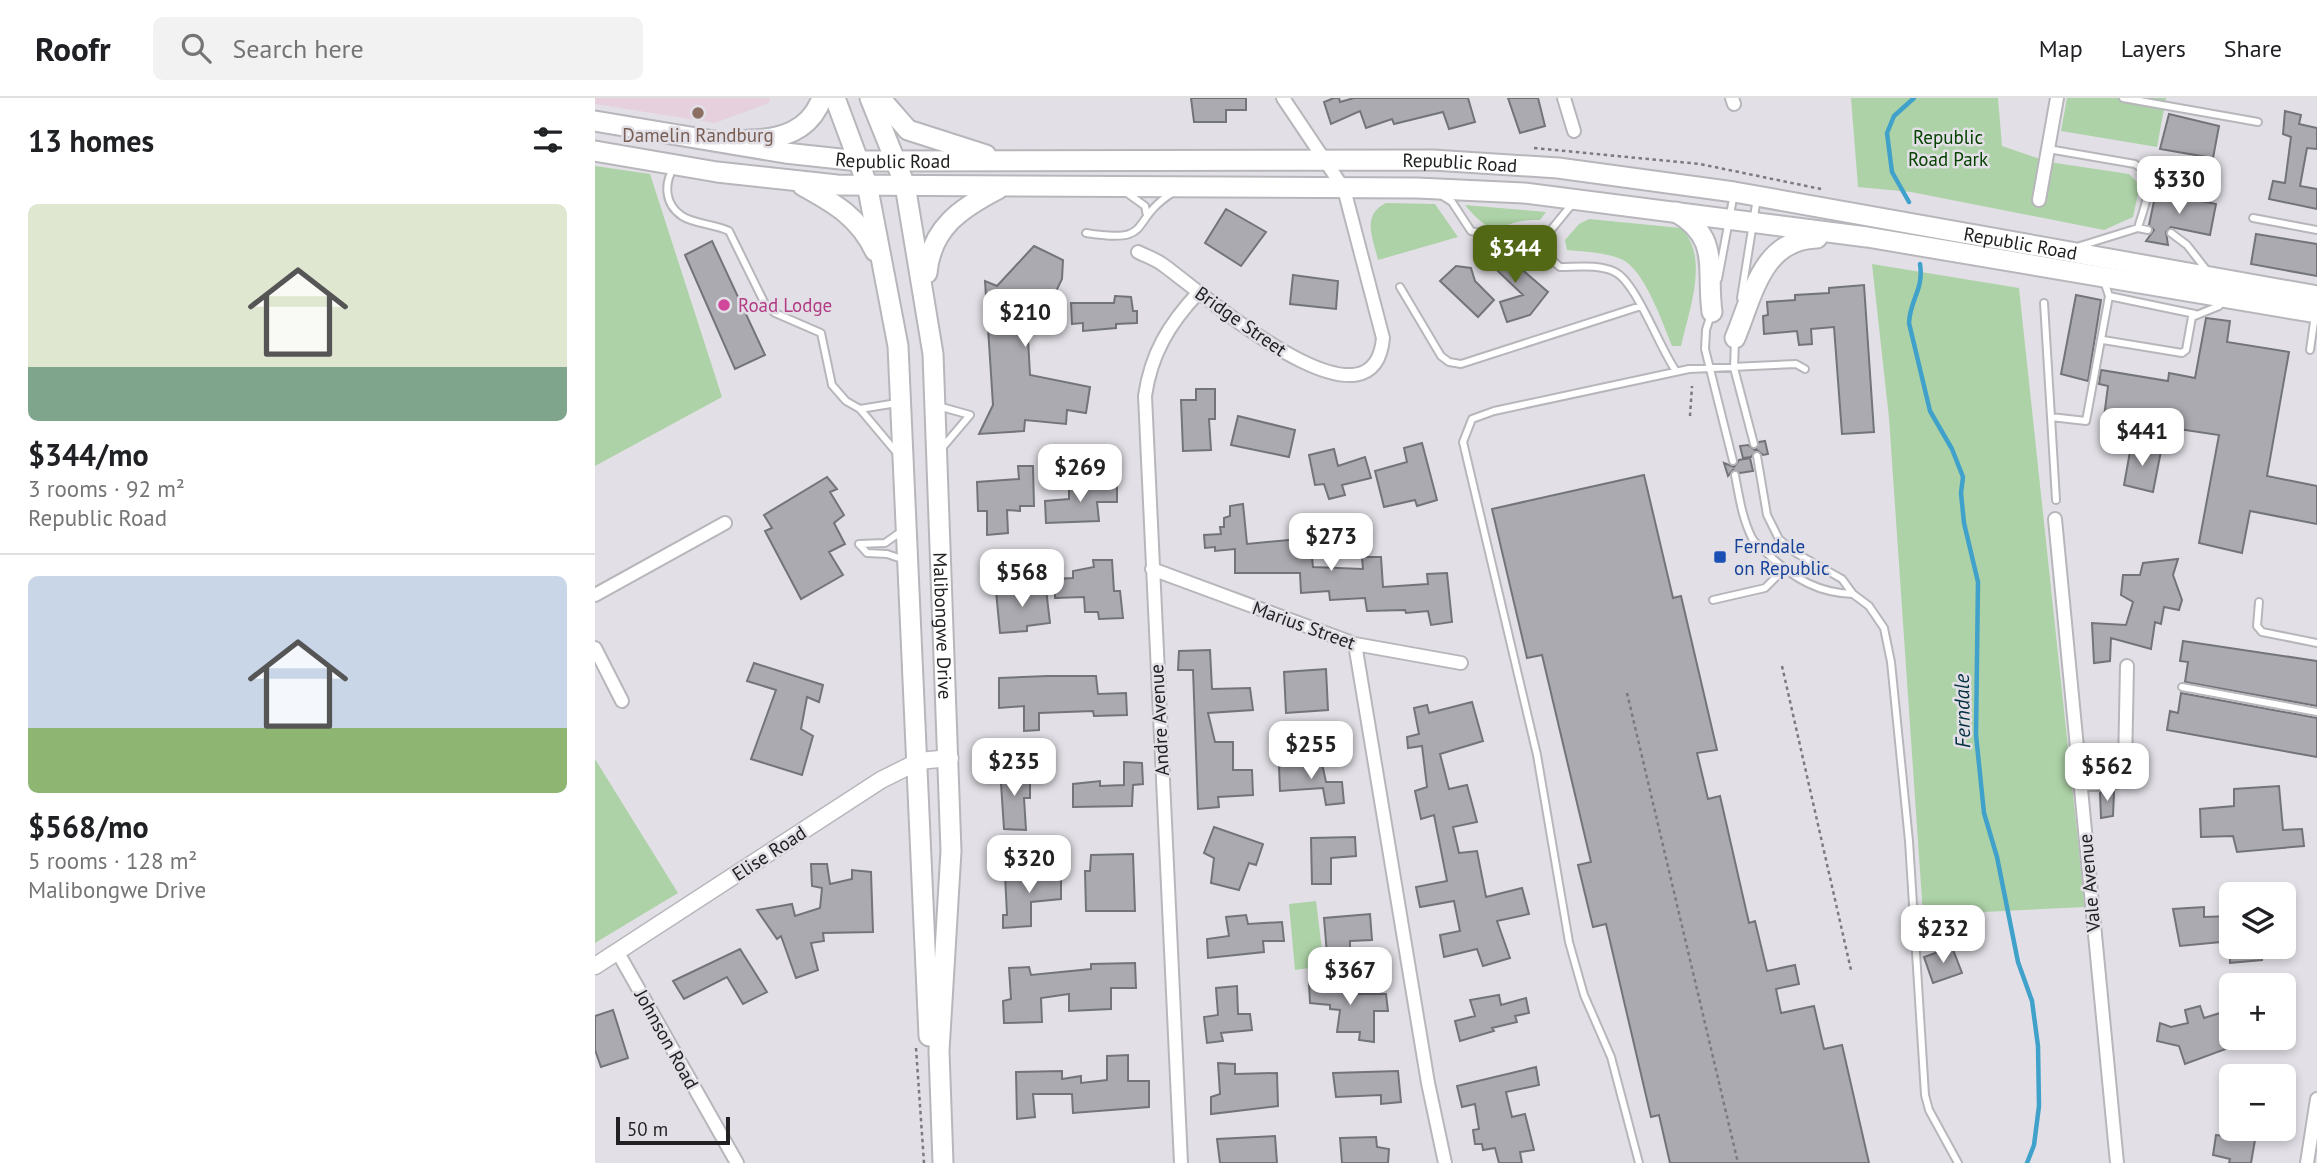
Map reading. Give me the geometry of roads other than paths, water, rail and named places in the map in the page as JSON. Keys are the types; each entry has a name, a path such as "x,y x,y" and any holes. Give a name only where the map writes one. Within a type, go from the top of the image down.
{"main road":[{"path":"702,140 760,140 792,133 811,119 822,98"},
{"name":"Malibongwe Drive","path":"835,98 867,184 898,346 936,1163"},
{"name":"Malibongwe Drive","path":"870,98 905,185 925,291 936,405 950,758 951,851 939,1051 943,1163"},
{"path":"880,98 908,130 1002,160"},
{"name":"Republic Road","path":"595,121 702,140 859,161 1490,162 1635,177 1734,192 2212,278 2317,307"},
{"name":"Republic Road","path":"595,151 796,182 1417,188 1576,199 1730,217 2226,296 2317,307"},
{"path":"796,182 841,207 860,225 886,276"},
{"path":"925,291 928,262 939,231 964,208 1003,186"},
{"path":"1673,211 1698,227 1708,246 1711,313"},
{"path":"1735,338 1764,268 1785,244 1807,238 1867,237"}],"street":[{"path":"1283,98 1344,189"},
{"path":"1564,98 1574,131"},
{"path":"2039,200 2057,98"},
{"name":"Bridge Street","path":"1138,252 1161,263 1245,328 1301,361 1328,371 1361,372 1375,366 1382,353 1383,338 1344,189"},
{"name":"Andre Avenue","path":"1181,1163 1145,396 1148,374 1162,338 1198,293"},
{"name":"Vale Avenue","path":"2055,519 2117,1163"},
{"path":"595,594 725,523"},
{"name":"Marius Street","path":"1152,569 1355,644 1461,663"},
{"path":"1355,644 1428,1083 1445,1163"},
{"path":"595,648 622,701"},
{"path":"2113,783 2119,781 2125,766 2127,666"},
{"name":"Elise Road","path":"595,966 881,780 919,761 950,758"},
{"path":"2079,784 2099,784"},
{"name":"Johnson Road","path":"617,951 737,1163"},
{"path":"2307,1163 2317,1099"}],"lane":[{"path":"2123,98 2258,122"},
{"path":"2049,149 2135,164 2144,170 2149,180 2139,228"},
{"path":"674,165 667,179 667,197 681,216 729,231 765,304 775,313 821,333 832,385 846,401 860,409 905,463"},
{"path":"2149,180 2213,192"},
{"path":"1116,187 1145,206 1147,216"},
{"path":"1086,233 1113,237 1130,236 1142,227 1147,216 1166,197 1182,187"},
{"path":"1417,188 1443,195 1452,202 1471,231 1538,247 1560,267 1594,267 1615,272 1625,280 1641,306 1662,351 1676,371"},
{"path":"1733,461 1709,367 1706,330 1734,192"},
{"path":"1754,444 1734,368 1735,338 1758,197"},
{"path":"1538,247 1576,199"},
{"path":"2253,218 2317,230"},
{"path":"2054,249 2098,243 2139,228 2148,230"},
{"path":"2171,233 2187,245 2212,278"},
{"path":"2052,417 2086,421 2109,296 2107,285 2098,274"},
{"path":"1400,287 1441,355 1449,362 1461,364 1641,306"},
{"path":"2109,296 2195,314 2219,306 2226,296"},
{"path":"2044,303 2056,500"},
{"path":"2310,350 2317,307"},
{"path":"2103,340 2182,354 2186,350 2195,314"},
{"path":"1639,1163 1611,1057 1584,995 1569,942 1537,755 1463,442 1472,419 1494,411 1676,371 1796,363 1805,369"},
{"path":"860,409 902,402"},
{"path":"936,405 970,415 938,454"},
{"path":"1757,456 1766,515 1779,540 1796,553 1842,579 1853,594 1870,606 1878,617 1889,645 1909,841 1925,1095 1929,1110 1958,1163"},
{"path":"1735,475 1741,505 1753,540 1784,569 1821,590 1853,594"},
{"path":"907,524 889,541 859,544 867,552 887,554 909,562"},
{"path":"1713,600 1765,588 1784,569"},
{"path":"2259,602 2257,626 2262,632 2317,643"},
{"path":"2182,687 2317,712"}],"waterway":[{"name":"Ferndale","path":"1909,202 1892,172 1887,133 1894,116 1914,98"},
{"name":"Ferndale","path":"1920,264 1919,288 1909,323 1930,411 1952,449 1963,477 1961,493 1964,523 1978,582 1976,735 1984,813 1997,857 2018,962 2032,1001 2038,1046 2039,1106 2034,1145 2027,1163"}],"place":[{"name":"Damelin Randburg","path":"698,113"},
{"name":"Road Lodge","path":"724,305"},
{"name":"Ferndale on Republic","path":"1720,557"}],"park label":[{"name":"Republic Road Park","path":"1948,148"}]}
